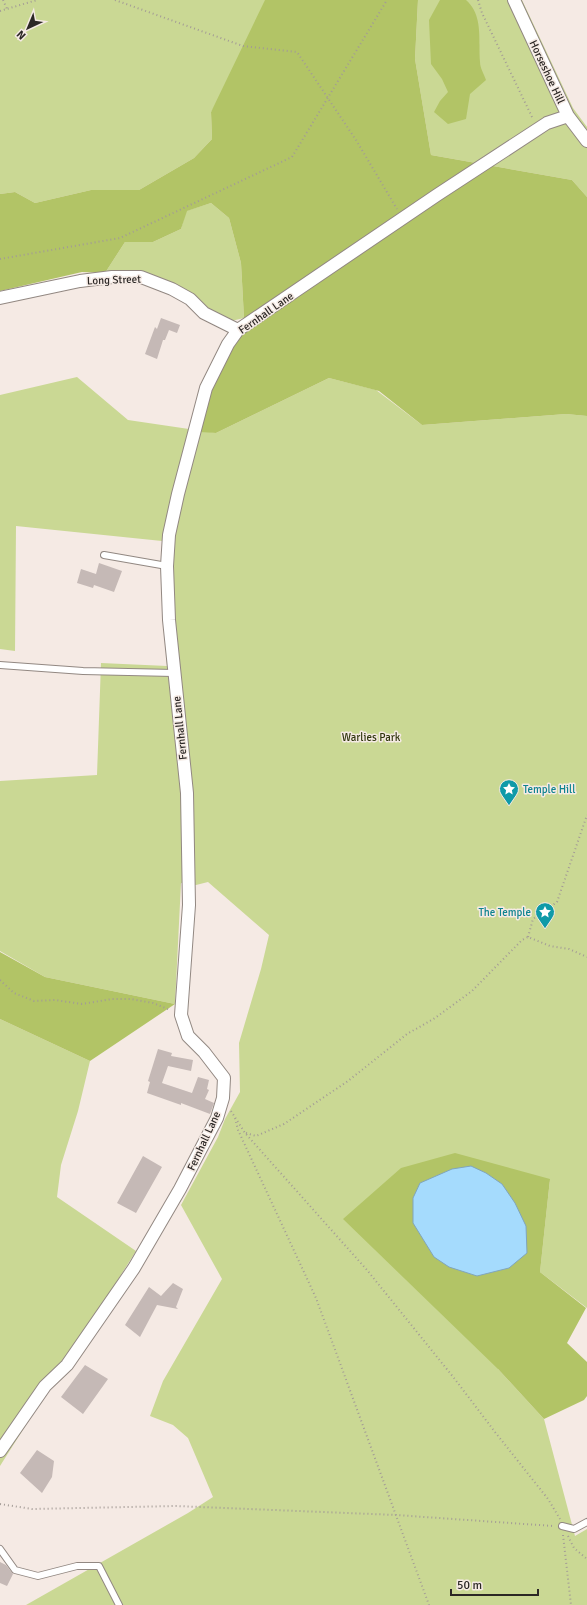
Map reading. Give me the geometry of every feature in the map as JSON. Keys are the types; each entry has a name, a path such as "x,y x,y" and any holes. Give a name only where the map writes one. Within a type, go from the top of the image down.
{"street":[{"name":"Horseshoe Hill","path":"514,0 568,116 587,141"},
{"name":"Fernhall Lane","path":"0,1451 45,1386 67,1365 134,1268 180,1190 218,1118 222,1101 224,1078 204,1052 188,1036 181,1015 189,905 187,793 169,620 167,566 169,535 178,494 206,388 228,344 238,330 547,123 568,116"},
{"name":"Long Street","path":"0,298 80,281 112,277 141,277 172,289 190,299 204,313 238,330"}],"lane":[{"path":"104,555 167,566"},
{"path":"0,665 83,671 174,673"},
{"path":"562,1526 574,1529 587,1522"},
{"path":"0,1548 15,1570 38,1576 77,1566 99,1566 119,1605"}],"path":[{"path":"3,0 7,9"},
{"path":"0,11 37,0"},
{"path":"115,0 243,46 297,52 356,140 402,219"},
{"path":"0,259 120,238 292,157 387,0"},
{"path":"478,0 482,13 538,129"},
{"path":"245,1133 256,1136 284,1124 348,1081 407,1034 435,1018 472,991 522,940 528,937 533,919 557,902 587,815"},
{"path":"528,937 550,946 569,949 587,957"},
{"path":"0,980 14,993 34,1001 55,1000 82,1004 112,999 132,999 153,1003 181,1015"},
{"path":"222,1101 229,1108 245,1133 367,1270 445,1366 548,1499 560,1517 562,1526 571,1605"},
{"path":"234,1116 238,1130 316,1298 429,1605"},
{"path":"0,1504 32,1509 176,1506 396,1515 562,1526"},
{"path":"562,1526 574,1548 587,1558"}],"green space":[{"path":"0,0 282,0 211,112 212,139 194,158 139,190 91,190 35,203 15,192 0,194"},
{"path":"265,0 418,0 415,59 431,155 572,180 587,197 587,416 566,414 422,425 379,391 329,378 216,433 200,432 210,390 240,334 244,318 241,263 229,218 211,203 187,211 181,229 153,242 125,242 105,273 82,272 0,291 0,194 15,192 35,203 91,190 139,190 194,158 212,139 211,112"},
{"path":"418,0 522,0 573,108 587,127 587,197 572,180 431,155 415,59"},
{"path":"440,0 466,0 472,6 478,21 480,64 486,80 470,94 466,119 448,124 434,112 440,101 448,92 442,79 431,64 429,20"},
{"path":"211,203 229,218 241,263 244,318 227,322 208,310 192,293 175,284 140,273 105,273 125,242 153,242 181,229 186,211"},
{"name":"Warlies Park","path":"77,377 128,420 216,433 329,378 376,390 422,425 566,414 587,416 587,1308 540,1272 550,1179 498,1369 544,1419 575,1536 587,1529 587,1605 26,1605 188,1513 213,1497 188,1438 173,1425 150,1416 163,1381 222,1279 181,1205 218,1137 225,1119 240,1092 239,1043 261,969 269,935 208,882 196,885 181,883 175,1004 45,977 0,951 0,781 97,775 101,663 167,666 163,612 162,541 16,526 15,651 0,649 0,395"},
{"path":"0,952 45,977 175,1004 90,1061 0,1019"},
{"path":"0,1019 90,1061 78,1111 61,1165 57,1197 136,1251 0,1466"},
{"path":"455,1153 550,1179 540,1272 586,1308 567,1343 587,1362 587,1396 584,1400 544,1419 498,1369 343,1219 401,1168"}],"water":[{"path":"471,1166 486,1173 502,1184 515,1203 526,1226 527,1253 509,1268 477,1276 449,1267 434,1257 413,1223 413,1198 420,1183 452,1169"}],"building":[{"path":"161,318 180,325 177,333 169,330 165,340 163,340 157,359 145,354 155,327 157,329"},
{"path":"99,563 122,571 114,592 94,585 93,588 77,583 81,569 96,574"},
{"path":"158,1049 172,1053 171,1056 193,1060 191,1071 168,1066 162,1083 192,1093 198,1077 209,1080 207,1089 209,1090 205,1099 214,1103 210,1114 181,1103 181,1105 147,1093 150,1082 148,1081"},
{"path":"143,1156 162,1167 136,1213 117,1203"},
{"path":"173,1283 183,1289 176,1307 178,1309 157,1305 140,1337 125,1325 149,1287 161,1296"},
{"path":"85,1365 108,1379 83,1414 61,1397"},
{"path":"37,1450 54,1461 52,1477 42,1493 20,1473"},
{"path":"0,1562 6,1565 13,1574 7,1586 0,1583"}],"place":[{"name":"Temple Hill","path":"509,806"},
{"name":"The Temple","path":"545,929"}]}
